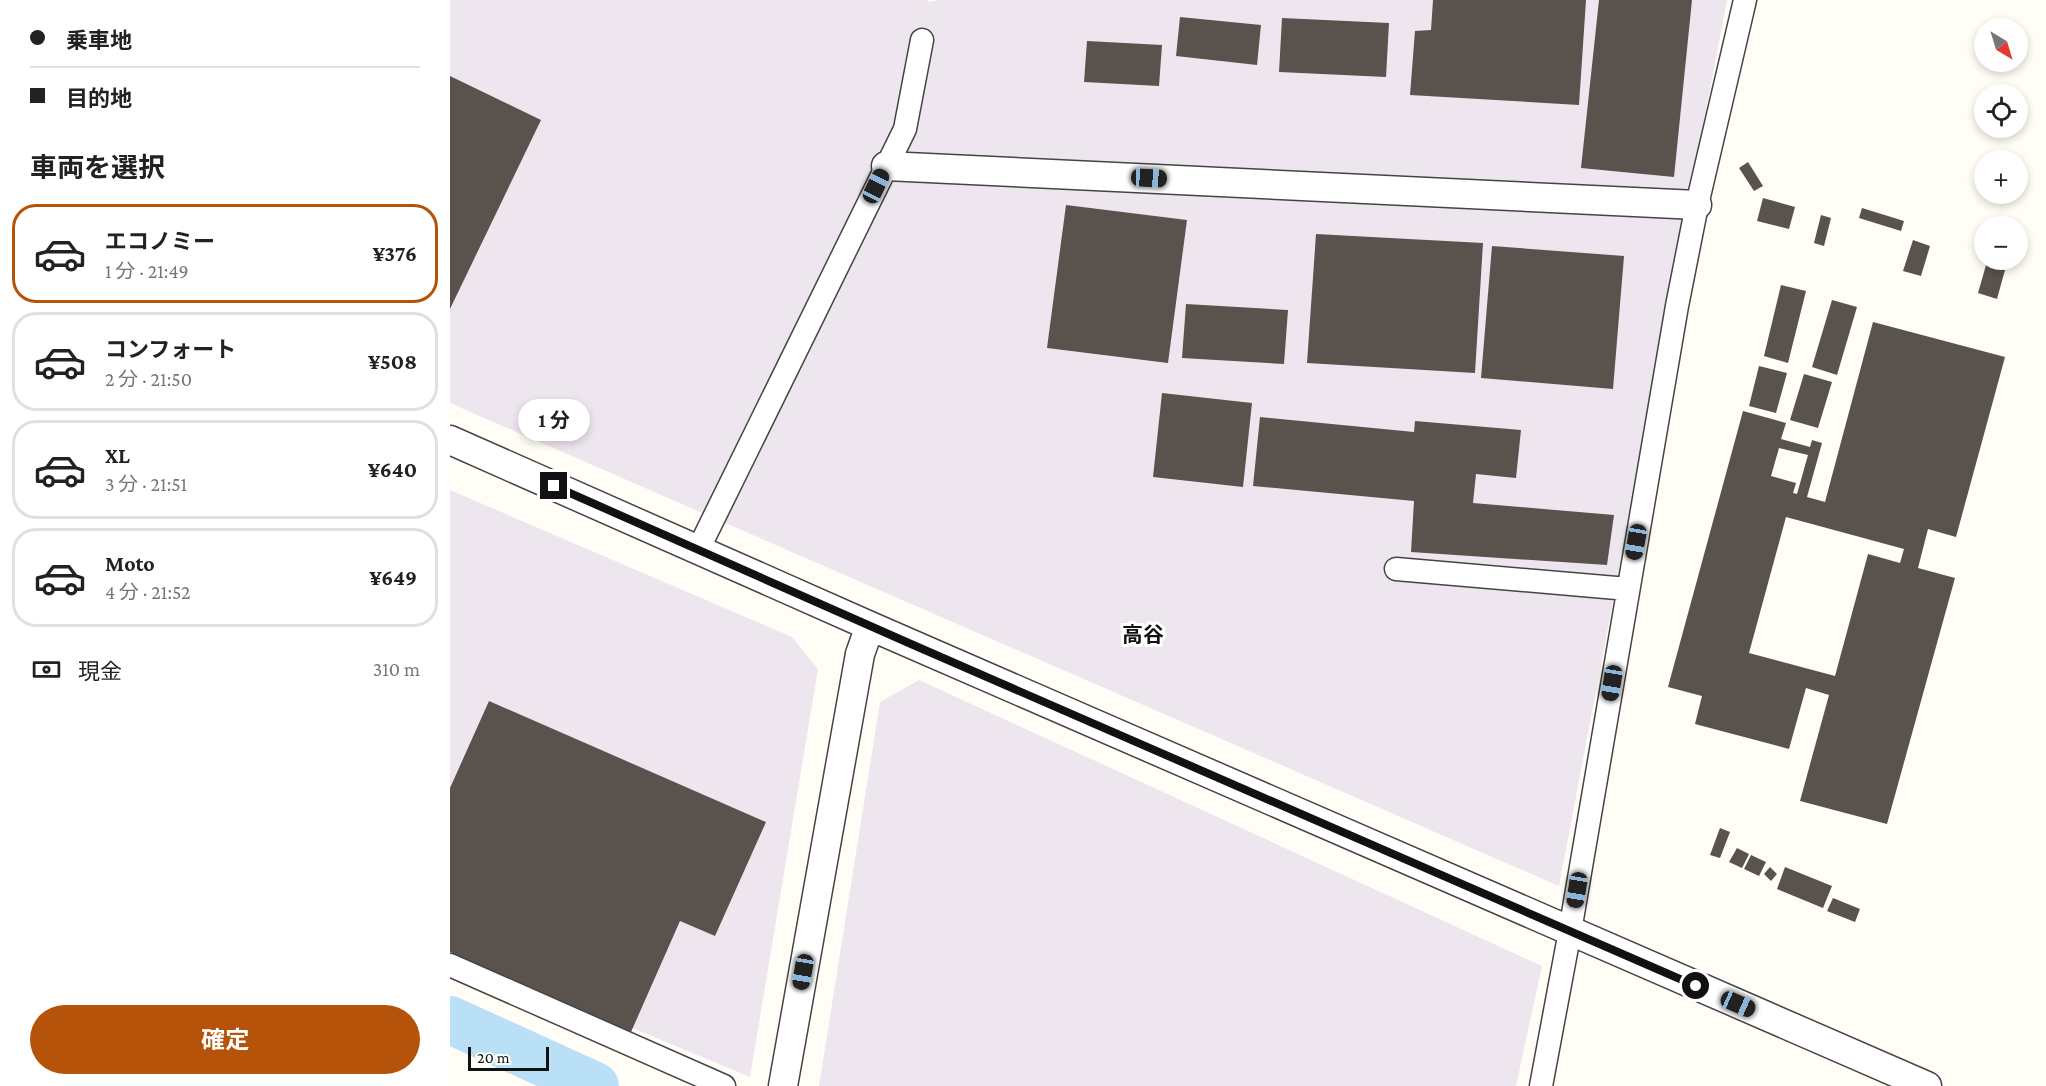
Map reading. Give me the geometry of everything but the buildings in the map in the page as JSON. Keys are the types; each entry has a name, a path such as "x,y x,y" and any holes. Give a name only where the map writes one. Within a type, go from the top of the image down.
{"street":[{"path":"1541,1086 1697,205 1744,0"},
{"path":"699,550 904,129 922,40"},
{"path":"886,166 1697,205"},
{"path":"450,440 870,626 1927,1086"},
{"path":"1396,568 1628,590"},
{"path":"783,1086 860,654 870,626"},
{"path":"450,965 724,1086"}],"shaded area":[{"path":"450,0 926,0 930,2 938,0 1727,0 1559,886 450,403"},
{"path":"450,490 792,637 818,669 750,1077 450,952"},
{"path":"919,680 1542,966 1516,1086 819,1086 880,702"}],"waterway":[{"path":"450,1020 595,1086"}],"district":[{"name":"高谷","path":"1143,635"}],"route":[{"path":"554,486 1696,986"}]}
